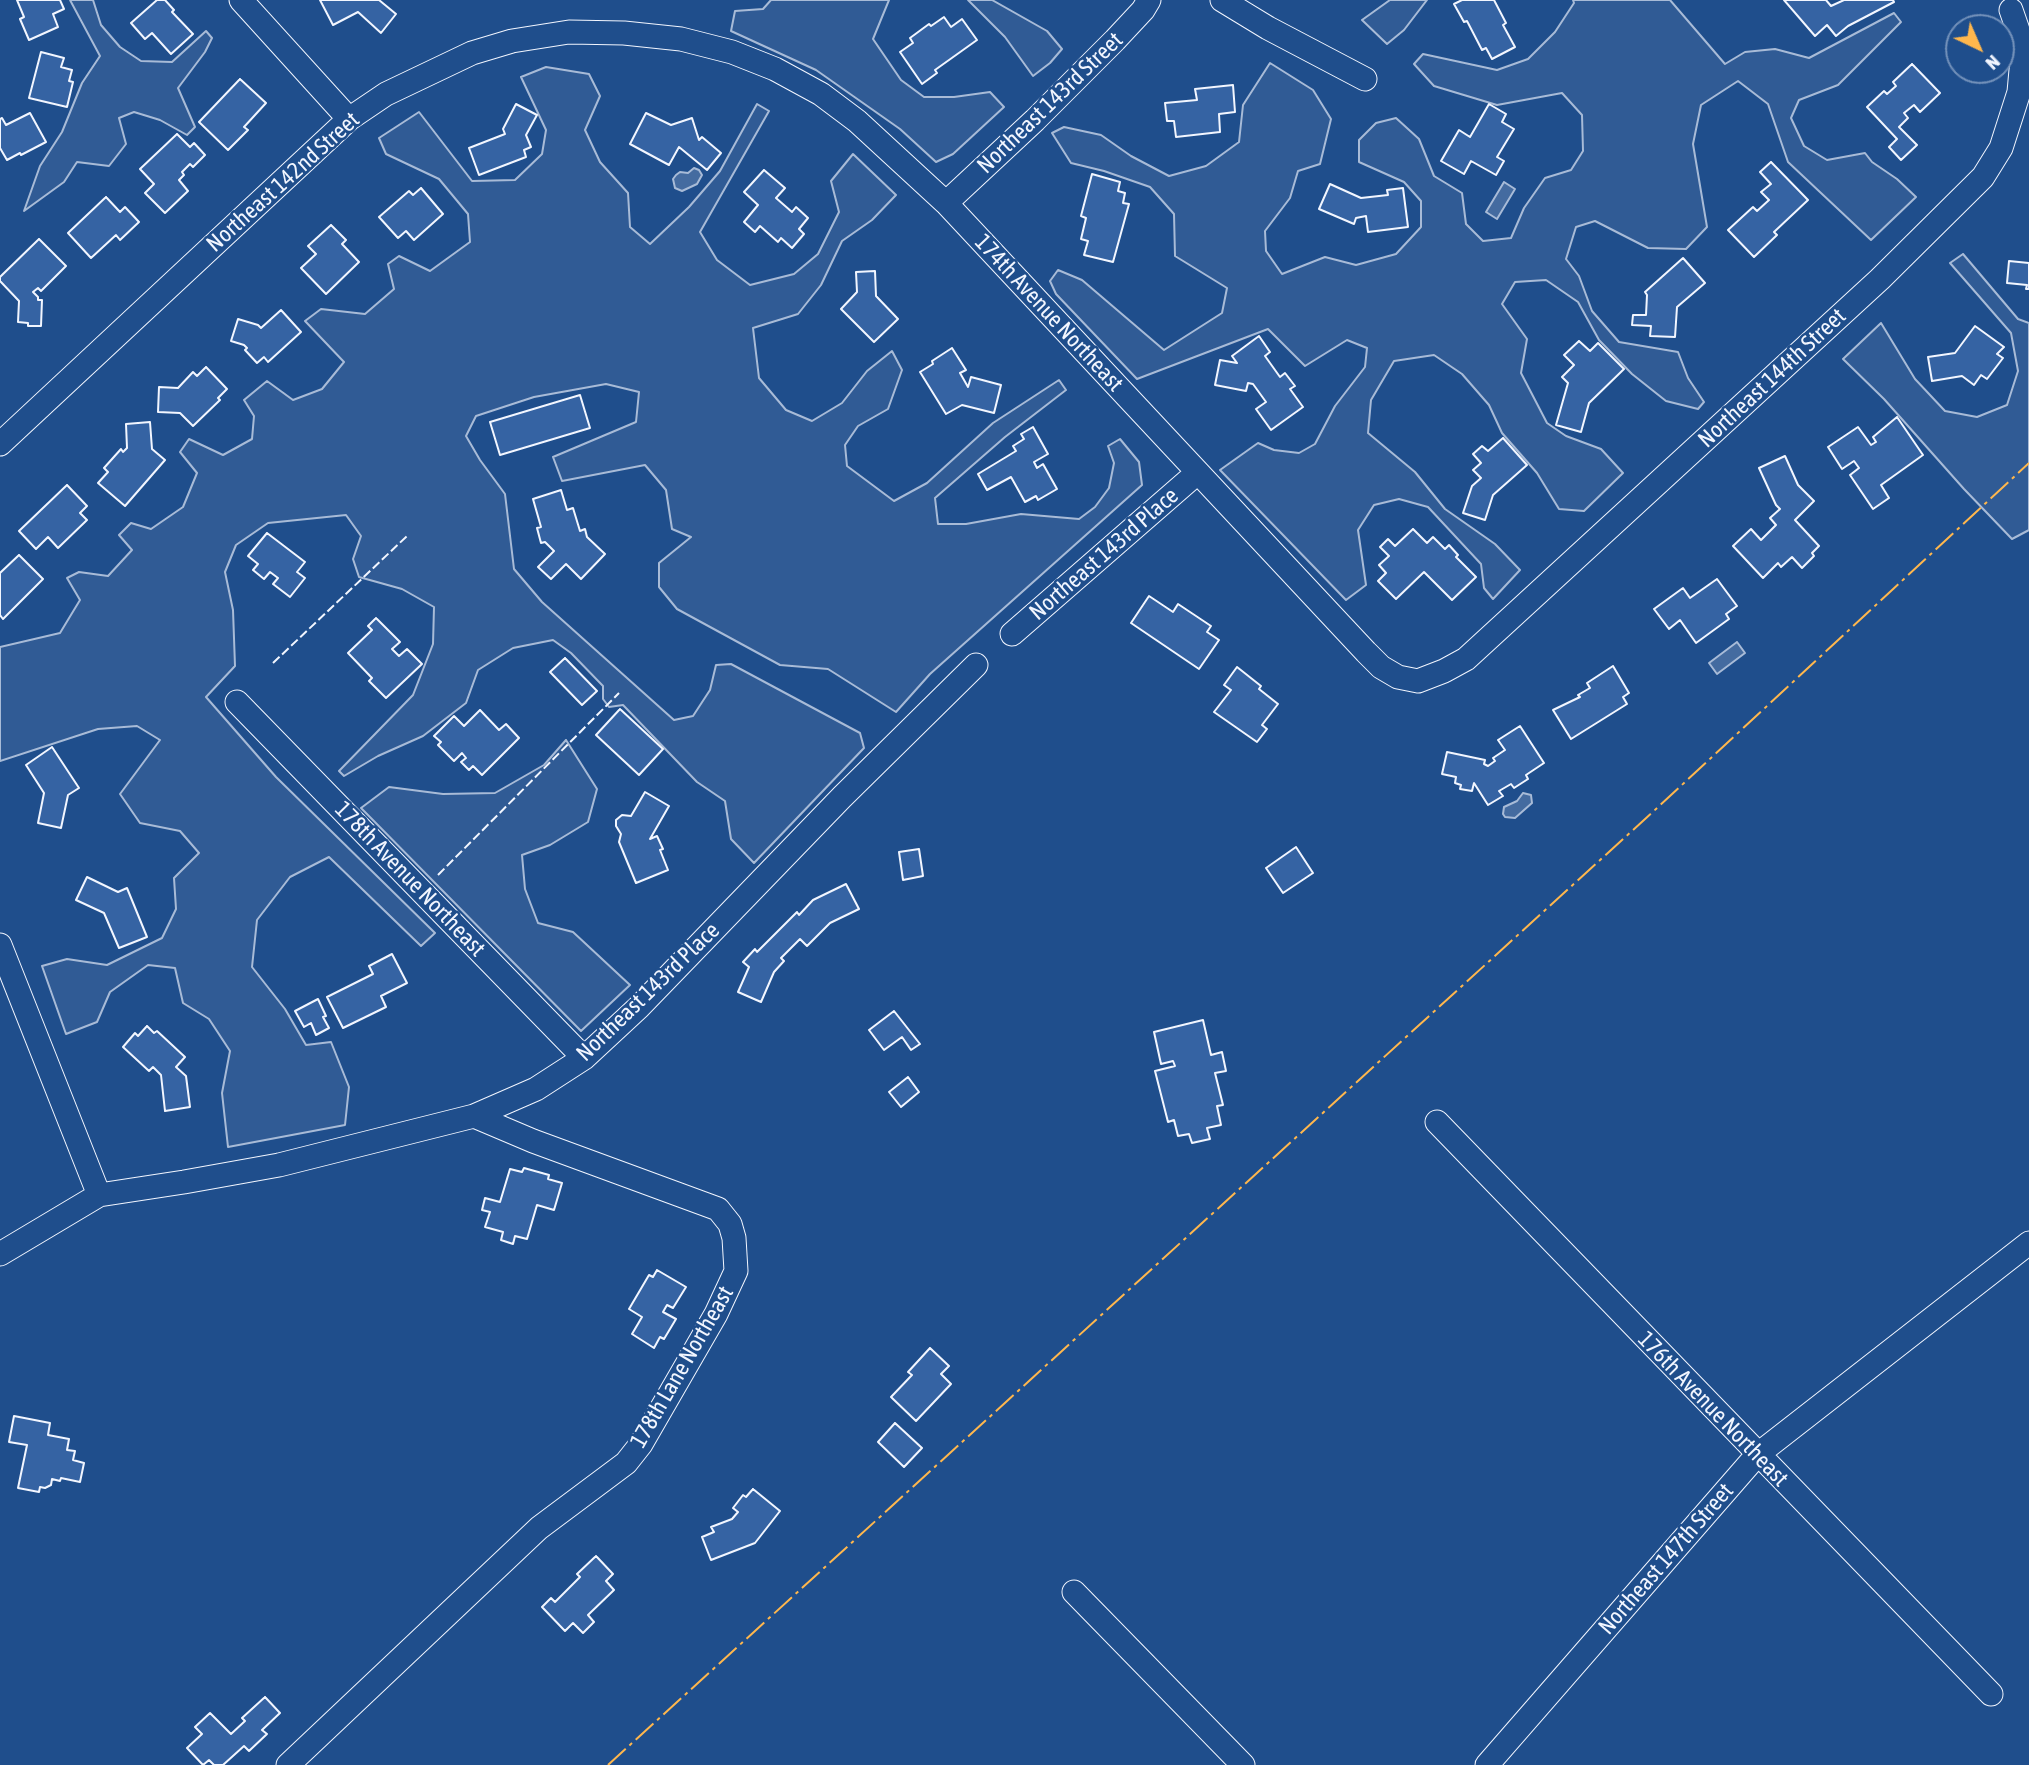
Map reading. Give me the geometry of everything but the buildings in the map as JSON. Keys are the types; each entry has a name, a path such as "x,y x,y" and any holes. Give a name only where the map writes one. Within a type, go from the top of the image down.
{"street":[{"path":"241,0 349,119"},
{"name":"Northeast 143rd Street","path":"946,203 1115,40 1149,0"},
{"path":"1222,0 1268,28 1365,79"},
{"name":"Northeast 144th Street","path":"1418,681 1466,659 1880,279 1983,177 2001,149 2019,92 2022,58 2016,8"},
{"name":"Northeast 142nd Street","path":"0,444 349,119 386,94 472,53 512,41 569,32 624,33"},
{"name":"174th Avenue Northeast","path":"624,33 681,38 719,48 787,75 821,94 857,121 946,203 1381,667 1398,677 1418,681"},
{"name":"Northeast 143rd Place","path":"1012,634 1197,473"},
{"name":"Northeast 143rd Place","path":"0,1254 99,1195 279,1165 474,1116 536,1089 584,1058 639,1007 842,797 976,665"},
{"name":"178th Avenue Northeast","path":"237,702 584,1058"},
{"path":"0,945 99,1195"},
{"name":"178th Lane Northeast","path":"288,1765 540,1528 626,1463 641,1444 709,1326 736,1271 734,1237 730,1224 718,1209 533,1141 474,1116"},
{"name":"176th Avenue Northeast","path":"1437,1122 1991,1694"},
{"name":"Northeast 147th Street","path":"1487,1765 1757,1455 2029,1243"},
{"path":"1074,1592 1243,1765"}],"shaded area":[{"path":"70,0 93,0 101,25 120,47 141,61 172,62 206,31 212,38 178,88 195,127 187,135 160,120 134,112 119,118 126,144 109,166 77,162 64,182 24,211 40,166 62,132 82,83 100,56"},
{"path":"771,0 889,0 873,39 901,80 924,97 954,97 990,92 1004,107 953,154 936,162 900,129 816,70 731,31 735,11 763,9"},
{"path":"968,0 992,0 1047,31 1062,49 1033,76 1005,37"},
{"path":"1390,0 1427,0 1404,30 1387,44 1362,20"},
{"path":"1573,0 1670,0 1725,64 1745,52 1775,49 1809,58 1894,13 1901,22 1838,85 1799,100 1791,118 1804,146 1827,160 1865,153 1872,162 1897,179 1916,197 1871,240 1788,162 1768,104 1738,81 1701,105 1693,144 1707,227 1686,249 1648,248 1595,221 1576,227 1566,259 1579,276 1592,311 1619,342 1678,352 1688,378 1704,402 1698,409 1666,401 1632,374 1599,340 1578,302 1546,280 1515,282 1502,304 1527,339 1521,373 1547,423 1566,436 1601,449 1623,473 1584,511 1559,509 1537,473 1502,433 1489,405 1462,374 1434,355 1394,361 1371,400 1368,433 1415,472 1445,509 1495,544 1520,570 1493,599 1484,588 1481,564 1428,507 1399,499 1374,505 1358,530 1366,585 1346,600 1220,470 1258,443 1274,450 1299,453 1315,444 1335,406 1365,367 1367,348 1347,340 1305,366 1268,329 1137,379 1056,294 1050,281 1058,270 1082,280 1164,350 1222,313 1227,288 1175,256 1174,214 1150,187 1071,163 1052,133 1064,127 1101,135 1131,156 1169,176 1206,166 1239,142 1243,105 1270,63 1313,90 1331,119 1320,164 1298,171 1290,198 1265,231 1266,251 1282,274 1325,257 1356,265 1396,254 1421,227 1421,201 1404,182 1359,162 1359,140 1376,123 1396,118 1419,139 1434,176 1462,193 1466,224 1483,241 1511,238 1524,208 1545,178 1571,170 1583,151 1582,115 1562,93 1497,105 1434,86 1414,64 1423,54 1497,70 1528,59 1555,32 1574,3"},
{"path":"546,67 589,74 600,96 585,130 600,162 628,193 630,227 650,244 689,207 720,171 757,104 769,111 700,232 717,260 750,285 794,274 818,254 839,212 831,181 853,154 896,195 872,220 842,241 821,285 798,314 753,328 759,378 786,410 812,421 842,403 867,371 892,351 902,370 888,409 858,426 845,445 847,466 894,501 927,483 993,423 1059,380 1066,390 1005,437 935,498 938,524 966,524 1021,514 1079,519 1095,507 1109,488 1114,463 1108,446 1120,439 1139,462 1142,485 930,674 896,712 828,669 780,665 677,609 659,587 659,563 691,537 672,529 666,490 645,465 562,481 553,457 636,422 639,392 606,384 534,397 476,416 466,436 505,494 514,569 542,602 674,720 693,716 710,690 716,665 731,664 860,733 864,748 754,863 731,839 725,801 697,782 623,705 609,707 603,699 603,686 571,653 553,640 513,648 478,670 466,703 423,736 378,756 344,776 339,771 413,695 433,644 434,607 402,589 359,577 353,559 361,536 346,515 268,523 236,545 225,572 233,610 235,666 206,697 276,777 435,933 421,946 329,857 290,877 257,920 252,967 285,1009 306,1045 331,1042 349,1087 345,1125 228,1147 222,1093 230,1051 209,1019 183,1003 175,968 148,965 110,992 97,1022 66,1034 42,966 67,959 107,965 162,938 176,909 174,878 199,853 180,831 140,823 120,794 160,740 137,726 98,729 0,761 0,647 60,633 80,600 67,578 79,572 108,576 132,550 119,535 131,523 151,529 183,507 197,473 180,452 189,439 223,455 252,439 254,416 244,400 267,381 293,400 322,389 344,362 305,321 321,309 365,314 394,289 388,264 399,256 430,271 470,242 468,214 439,179 386,154 379,138 419,112 472,181 515,180 542,154 546,130 521,77"},
{"path":"694,168 702,175 697,184 682,191 675,188 673,179 676,175 680,172 688,173"},
{"path":"1504,182 1515,189 1497,219 1486,212"},
{"path":"1963,254 2018,319 2029,323 2029,530 2012,539 1884,399 1843,359 1881,323 1915,379 1945,411 1977,417 2007,405 2018,371 2011,333 1950,263"},
{"path":"1737,642 1745,653 1717,674 1709,663"},
{"path":"566,740 597,789 588,822 550,845 522,855 525,889 538,923 573,932 630,985 581,1031 361,808 389,787 443,794 495,793 544,765"},
{"path":"1523,793 1531,795 1532,803 1515,818 1505,817 1504,807 1517,801"}],"fence":[{"path":"273,663 407,536"},
{"path":"438,875 619,693"}],"power":[{"path":"608,1765 1656,809 2029,463"}]}
